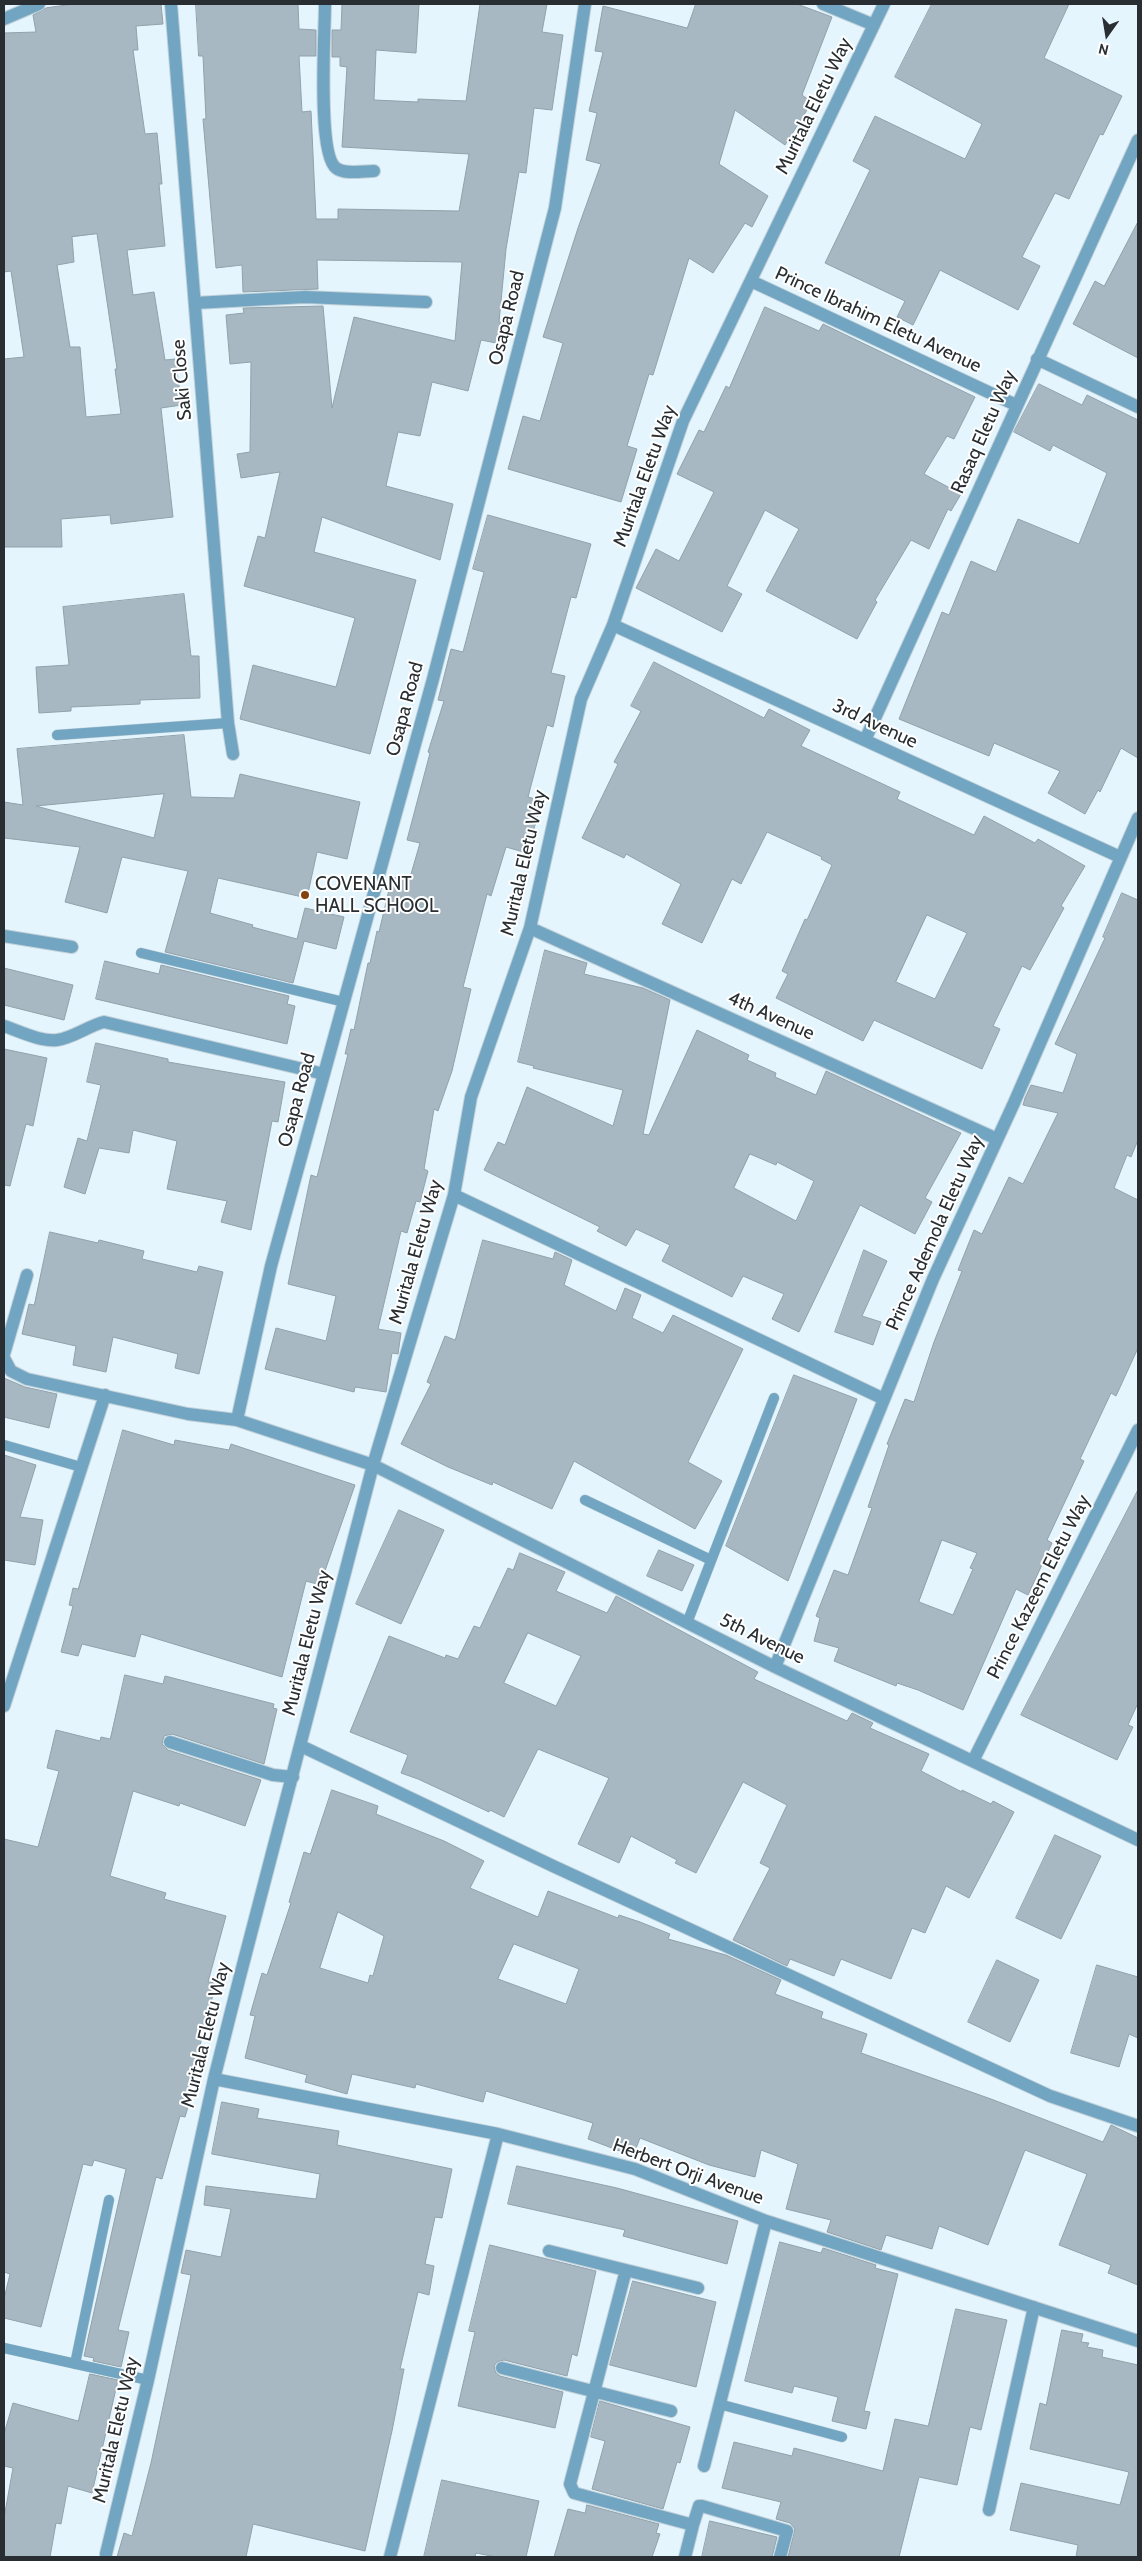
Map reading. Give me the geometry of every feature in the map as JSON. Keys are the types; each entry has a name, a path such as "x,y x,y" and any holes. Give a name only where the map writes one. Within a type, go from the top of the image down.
{"street":[{"path":"4,19 39,4"},
{"name":"Saki Close","path":"171,4 228,723 233,754"},
{"path":"325,4 324,138 330,162 343,171 374,171"},
{"name":"Osapa Road","path":"237,1420 271,1266 433,679 555,208 585,4"},
{"path":"823,4 874,25"},
{"name":"Muritala Eletu Way","path":"106,2554 148,2380 214,2079 373,1465 454,1195 471,1097 530,928 580,700 613,625 682,421 884,4"},
{"name":"Rasaq Eletu Way","path":"865,740 1138,140"},
{"name":"Prince Ibrahim Eletu Avenue","path":"751,281 1016,405"},
{"path":"194,303 305,297 426,302"},
{"path":"1037,359 1138,407"},
{"name":"3rd Avenue","path":"613,625 1120,857"},
{"name":"Prince Ademola Eletu Way","path":"776,1667 933,1279 998,1138 1138,818"},
{"name":"4th Avenue","path":"530,928 998,1138"},
{"path":"4,936 72,947"},
{"path":"4,1026 50,1040 58,1040 91,1025 104,1022 324,1074"},
{"path":"454,1195 884,1399"},
{"path":"4,1356 27,1275"},
{"name":"5th Avenue","path":"4,1356 11,1371 27,1379 188,1414 237,1420 373,1465 776,1667 1138,1840"},
{"path":"4,1706 105,1395"},
{"name":"Prince Kazeem Eletu Way","path":"973,1760 1138,1430"},
{"path":"170,1742 273,1775 293,1777"},
{"path":"301,1746 562,1870 1050,2096 1138,2126"},
{"name":"Herbert Orji Avenue","path":"214,2079 498,2134 636,2169 766,2221 1138,2341"},
{"path":"390,2557 498,2134"},
{"path":"704,2466 766,2221"},
{"path":"549,2251 698,2288"},
{"path":"626,2270 570,2484 574,2492 693,2525"},
{"path":"989,2510 1034,2307"},
{"path":"502,2368 670,2411"},
{"path":"685,2557 699,2506 787,2531 780,2557"}],"lane":[{"path":"57,734 228,723"},
{"path":"141,953 344,1002"},
{"path":"687,1623 774,1398"},
{"path":"4,1445 81,1467"},
{"path":"585,1500 711,1560"},
{"path":"75,2364 109,2200"},
{"path":"4,2348 148,2380"},
{"path":"719,2404 842,2437"}],"building":[{"path":"74,4 161,4 163,24 136,26 138,50 133,50 145,134 157,133 162,184 159,184 165,246 127,250 133,295 154,292 165,360 175,359 182,405 161,408 173,517 111,524 110,515 61,519 62,547 4,547 4,359 24,357 11,271 4,272 4,33 36,32 33,15 46,8","holes":["97,234 117,369 115,369 121,414 86,417 80,347 70,347 57,265 74,262 72,237"]},
{"path":"196,4 298,4 299,29 316,30 316,56 299,56 302,112 311,111 316,219 338,219 338,209 459,211 469,154 342,147 347,67 340,66 340,57 332,57 332,30 341,30 342,4 419,4 416,53 376,50 374,100 418,102 418,99 466,101 480,4 547,4 542,32 563,35 552,110 534,108 526,173 519,172 506,249 499,322 504,323 501,344 481,340 468,391 432,382 420,436 398,432 386,486 453,504 440,560 322,517 314,552 416,580 370,754 240,719 253,665 336,687 355,618 244,586 258,536 265,538 280,472 241,478 237,454 250,452 251,362 230,364 226,315 244,313 243,308 323,306 332,408 354,317 455,341 462,262 317,260 318,289 243,292 242,265 216,268 203,119 206,119 203,56 199,56"},
{"path":"696,4 797,4 832,17 802,95 812,102 785,145 735,110 719,164 768,196 752,227 745,223 713,273 689,258 653,375 649,374 627,446 637,449 621,502 508,469 523,416 540,421 563,343 543,337 601,164 586,160 597,113 589,111 603,52 595,51 603,6 687,28"},
{"path":"932,4 1069,4 1044,58 1122,96 1103,135 1100,134 1069,199 1055,193 1022,257 1040,266 1018,310 940,270 913,325 897,317 905,301 825,263 870,170 853,161 875,116 965,159 982,124 895,77"},
{"path":"1138,222 1138,358 1073,324 1095,281 1104,286"},
{"path":"765,307 819,331 823,324 975,397 954,439 947,436 924,474 961,494 951,511 948,509 929,549 911,540 875,600 877,602 857,639 766,591 799,529 765,510 727,586 742,594 722,632 636,588 656,549 679,561 714,492 677,474 699,430 704,432 726,386 729,388"},
{"path":"1039,384 1082,405 1087,395 1138,420 1138,758 1121,748 1100,792 1098,790 1085,814 1048,793 1060,771 994,743 989,756 899,719 942,612 949,615 971,561 996,572 1018,519 1079,544 1107,473 1053,445 1050,451 1014,432"},
{"path":"488,515 591,544 576,598 571,597 551,673 565,676 553,727 547,725 528,797 542,801 527,853 506,847 491,896 487,894 463,987 471,989 452,1071 438,1111 434,1109 424,1169 428,1171 420,1202 416,1201 407,1233 401,1231 378,1329 401,1333 398,1354 392,1353 386,1392 355,1387 354,1392 265,1369 276,1328 326,1341 336,1296 288,1284 311,1175 317,1177 348,1054 345,1054 351,1029 354,1030 368,963 370,963 377,931 379,932 392,877 409,881 420,843 407,840 430,753 428,752 444,701 438,700 451,649 463,652 484,572 473,569"},
{"path":"184,594 191,656 199,656 200,698 140,700 140,704 71,707 71,711 39,713 36,667 69,665 63,607"},
{"path":"654,662 764,718 769,709 810,730 801,746 900,792 897,799 974,835 984,816 1035,843 1038,839 1085,866 1061,906 1064,908 1030,970 1022,966 993,1026 1000,1029 982,1069 874,1020 863,1041 776,998 788,974 782,971 832,865 821,859 822,857 767,832 741,884 732,879 702,943 662,924 681,884 626,854 624,858 582,838 618,764 614,762 641,711 631,706","holes":["927,915 967,933 935,999 896,982"]},
{"path":"184,735 191,797 234,798 240,774 360,802 347,859 317,852 307,898 218,878 210,913 297,939 305,908 344,917 336,949 304,941 293,983 165,952 188,871 122,857 107,913 65,902 80,847 4,838 4,802 23,805 17,749","holes":["164,794 154,838 36,806"]},
{"path":"1122,893 1138,900 1138,1140 1131,1157 1127,1155 1114,1188 1138,1200 1138,1348 1116,1396 1111,1393 1080,1459 1084,1461 1047,1540 1052,1543 1028,1595 1016,1589 963,1710 918,1690 897,1683 896,1686 834,1661 839,1648 814,1641 820,1618 816,1616 834,1570 848,1575 872,1508 868,1507 889,1445 887,1444 905,1399 914,1402 934,1342 962,1271 958,1270 974,1230 982,1234 1009,1177 1023,1184 1058,1113 1023,1105 1031,1085 1063,1093 1077,1054 1055,1044 1105,938 1103,937","holes":["942,1540 977,1553 970,1568 973,1569 953,1615 919,1602"]},
{"path":"545,950 587,963 584,974 643,988 670,1000 643,1134 649,1135 697,1030 749,1055 747,1060 776,1073 775,1077 816,1095 826,1071 961,1133 925,1198 932,1202 915,1234 860,1205 799,1332 772,1319 784,1294 743,1276 732,1297 662,1261 670,1245 636,1229 626,1246 597,1231 600,1227 484,1170 498,1142 505,1145 527,1087 613,1126 623,1090 533,1068 534,1066 518,1062","holes":["750,1154 776,1165 777,1162 814,1181 796,1221 734,1188"]},
{"path":"105,961 159,974 161,965 289,996 287,1004 295,1006 287,1044 96,999"},
{"path":"4,968 73,985 64,1020 4,1005"},
{"path":"96,1043 168,1059 168,1062 285,1082 278,1122 272,1121 251,1230 221,1222 227,1201 167,1189 177,1141 133,1130 129,1153 99,1148 85,1194 64,1187 78,1138 87,1141 101,1085 87,1082"},
{"path":"4,1049 47,1058 33,1126 26,1124 10,1186 4,1185"},
{"path":"50,1232 98,1243 99,1240 144,1251 142,1259 197,1272 199,1266 223,1272 199,1374 175,1368 178,1354 113,1337 106,1372 73,1365 76,1346 22,1334 29,1304 34,1305"},
{"path":"483,1240 553,1259 555,1252 572,1260 564,1285 616,1311 625,1288 641,1295 632,1318 663,1333 673,1315 743,1349 688,1462 722,1481 695,1529 574,1461 552,1509 493,1482 492,1485 448,1467 401,1444 431,1384 427,1382 445,1336 455,1340"},
{"path":"864,1250 887,1261 862,1316 881,1322 873,1345 835,1332"},
{"path":"794,1375 857,1399 788,1581 726,1546"},
{"path":"4,1378 25,1387 57,1394 49,1428 4,1417"},
{"path":"123,1430 174,1445 175,1440 229,1450 231,1444 355,1485 320,1585 306,1581 282,1677 141,1634 135,1657 82,1644 78,1656 61,1652 73,1606 69,1605 73,1588 78,1589"},
{"path":"4,1455 36,1465 20,1517 43,1520 35,1565 4,1560"},
{"path":"1138,1490 1138,1703 1128,1725 1133,1727 1117,1760 1021,1715"},
{"path":"399,1510 444,1530 401,1624 356,1604"},
{"path":"659,1550 694,1565 682,1591 647,1576"},
{"path":"520,1553 565,1572 556,1591 607,1613 616,1596 758,1672 754,1679 847,1721 852,1713 873,1723 870,1728 929,1754 921,1771 962,1792 962,1790 991,1804 993,1801 1014,1812 969,1898 946,1886 925,1933 912,1928 891,1979 841,1959 834,1976 790,1959 787,1966 733,1940 770,1868 760,1863 787,1805 743,1782 696,1873 675,1863 677,1860 631,1836 619,1863 578,1844 609,1778 538,1749 504,1817 401,1773 408,1755 350,1732 389,1636 445,1658 446,1655 458,1659 474,1626 480,1628 508,1568 513,1570","holes":["528,1633 581,1656 556,1706 504,1683"]},
{"path":"125,1675 163,1684 165,1676 274,1704 273,1708 277,1709 264,1764 172,1734 164,1736 162,1744 168,1750 261,1780 245,1826 180,1803 179,1806 133,1791 110,1876 166,1893 164,1899 226,1916 208,1982 216,1983 187,2096 191,2097 185,2117 180,2116 162,2179 156,2177 118,2330 129,2332 121,2367 93,2361 94,2358 84,2356 126,2169 94,2160 92,2166 83,2164 41,2327 4,2318 4,2299 10,2274 4,2272 4,1839 38,1847 59,1771 47,1768 56,1730 100,1741 101,1737 110,1739"},
{"path":"332,1790 378,1806 376,1814 444,1841 484,1861 470,1888 538,1917 548,1891 618,1918 619,1915 640,1922 670,1934 668,1939 726,1955 781,1980 775,1994 823,2012 821,2018 867,2034 861,2053 991,2099 1103,2142 1111,2125 1138,2138 1138,2285 1108,2273 1111,2265 1059,2245 1087,2174 1025,2150 988,2245 939,2226 932,2249 886,2235 881,2250 827,2232 831,2220 786,2209 798,2164 761,2150 755,2177 709,2165 640,2138 633,2156 588,2139 593,2123 486,2091 483,2102 416,2084 415,2088 352,2074 347,2094 305,2082 307,2075 245,2058 255,2016 250,2015 262,1973 267,1975 291,1903 289,1902 304,1852 310,1854","holes":["338,1912 384,1936 373,1976 370,1975 368,1983 320,1968","514,1944 579,1969 566,2004 498,1979"]},
{"path":"1055,1835 1101,1856 1061,1939 1016,1918"},
{"path":"997,1960 1039,1980 1010,2042 968,2022"},
{"path":"1097,1965 1138,1977 1138,2038 1129,2034 1119,2067 1071,2053"},
{"path":"222,2102 259,2109 257,2118 339,2131 337,2145 452,2169 442,2218 435,2217 425,2264 434,2266 429,2295 418,2292 400,2369 404,2369 365,2551 253,2524 246,2557 117,2557 124,2533 132,2536 151,2463 191,2275 181,2273 186,2250 221,2257 231,2209 204,2205 206,2186 316,2199 320,2174 212,2154"},
{"path":"517,2166 617,2188 738,2221 727,2264 623,2236 625,2230 508,2204"},
{"path":"780,2242 821,2253 823,2248 876,2265 875,2268 898,2274 864,2411 870,2412 866,2429 832,2421 838,2397 794,2386 792,2393 745,2381"},
{"path":"490,2245 596,2271 577,2356 572,2354 567,2376 504,2360 497,2362 494,2366 496,2373 500,2376 563,2392 555,2428 458,2406 475,2332 469,2331"},
{"path":"633,2281 716,2302 696,2387 610,2365"},
{"path":"956,2309 1007,2320 981,2430 970,2427 957,2485 919,2477 899,2557 788,2557 795,2529 790,2523 776,2519 781,2502 722,2488 734,2442 792,2456 794,2448 883,2471 895,2419 928,2426"},
{"path":"1062,2330 1083,2334 1081,2342 1089,2343 1087,2347 1103,2350 1102,2357 1138,2365 1138,2557 1076,2557 1078,2545 1010,2530 1021,2483 1120,2505 1129,2472 1030,2449 1040,2403 1046,2405"},
{"path":"90,2374 118,2380 92,2493 68,2486 61,2524 56,2523 50,2557 4,2557 4,2518 13,2468 4,2466 4,2434 13,2403 78,2421"},
{"path":"600,2401 690,2427 680,2463 677,2462 663,2509 592,2489 605,2441 591,2437"},
{"path":"442,2480 539,2501 526,2557 496,2557 476,2553 475,2557 424,2557"},
{"path":"587,2505 659,2524 656,2533 660,2534 652,2557 554,2557 568,2509 585,2513"},
{"path":"710,2521 777,2537 772,2557 702,2557"}],"place":[{"name":"COVENANT HALL SCHOOL","path":"305,895"}]}
